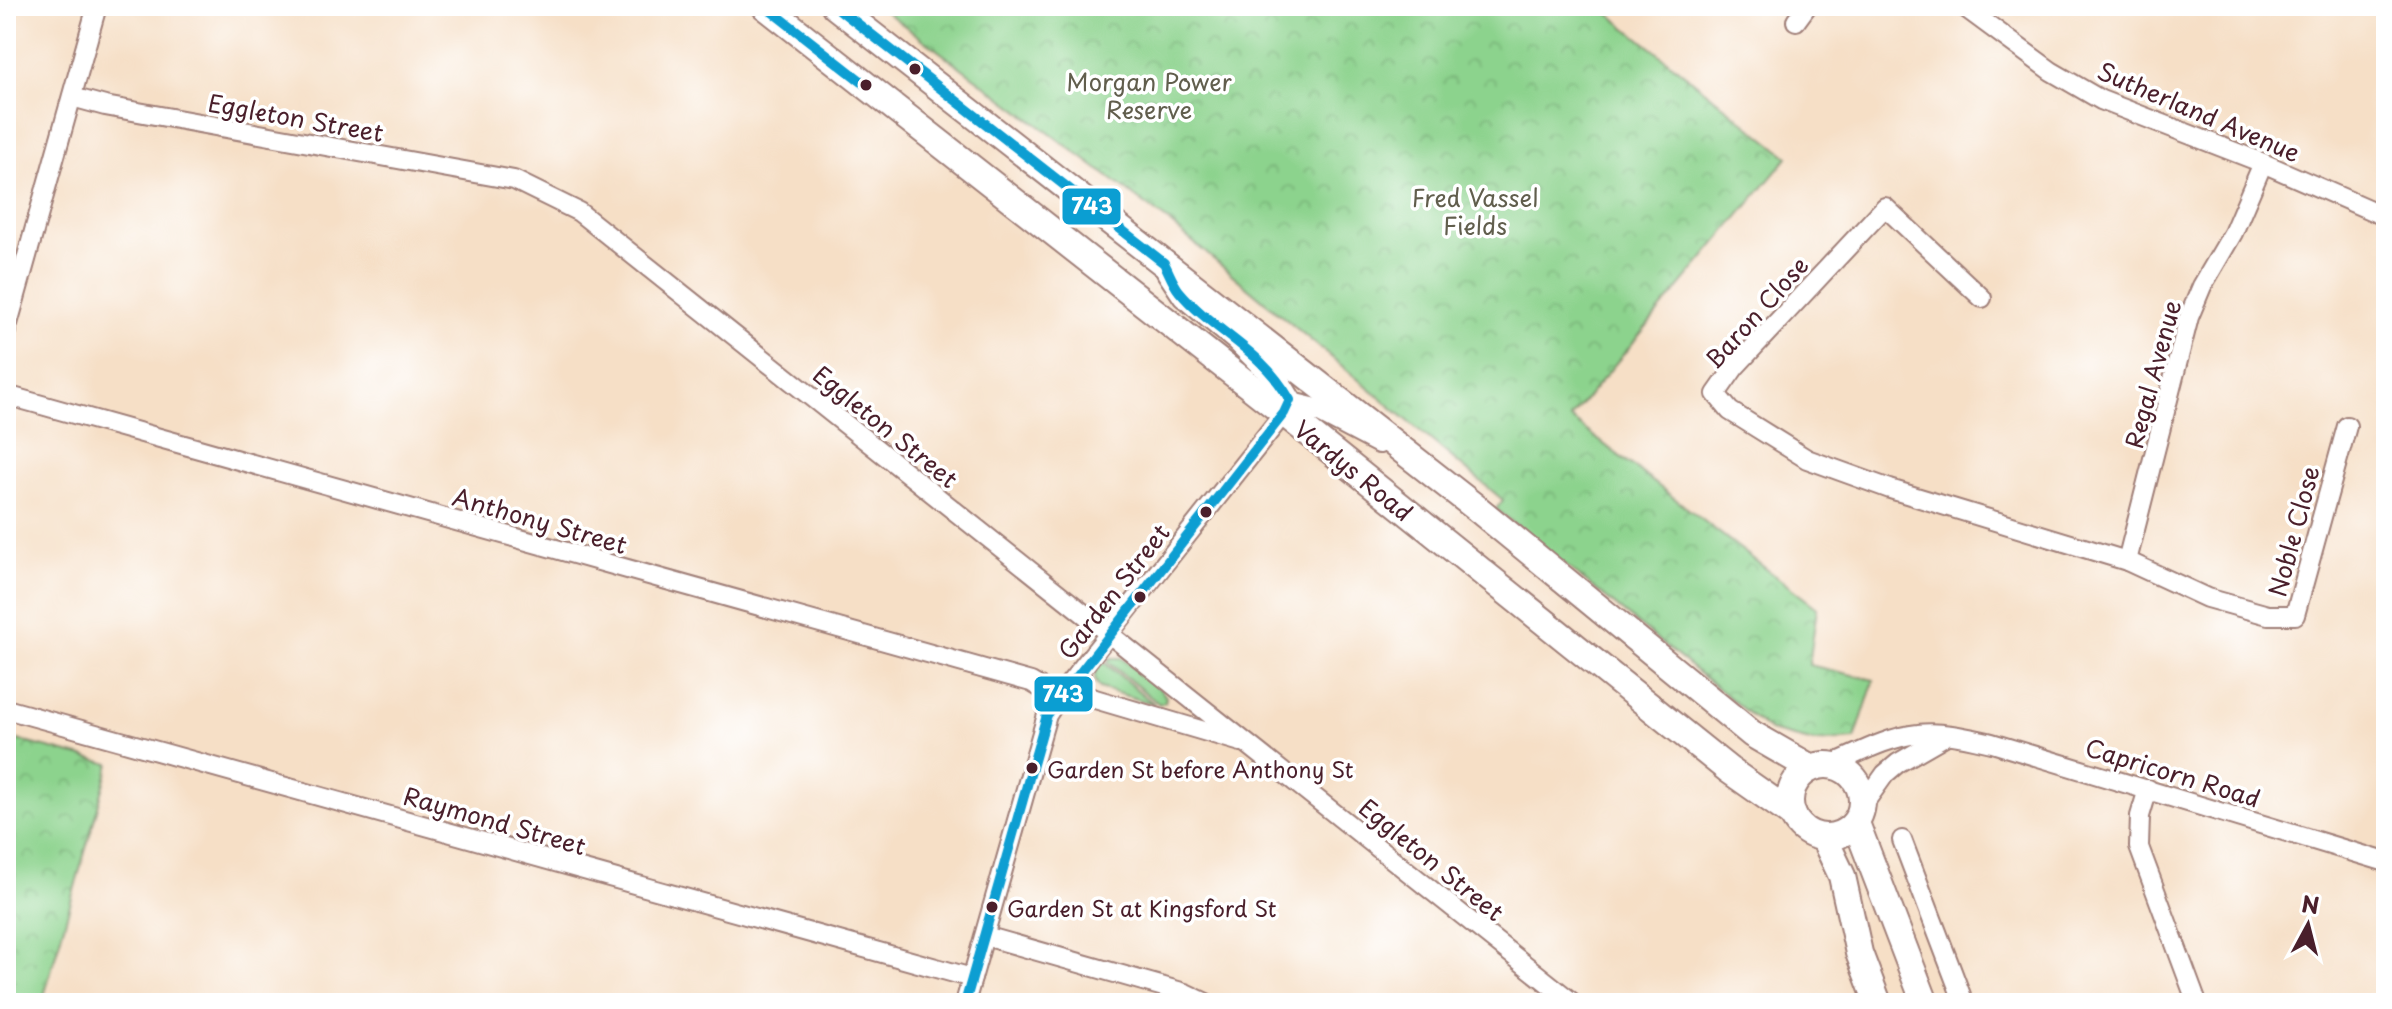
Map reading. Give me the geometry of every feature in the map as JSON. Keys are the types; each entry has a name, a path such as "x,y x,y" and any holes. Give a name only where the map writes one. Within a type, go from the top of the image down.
{"main road":[{"name":"Vardys Road","path":"765,6 1284,413 1729,770 1793,815"},
{"name":"Vardys Road","path":"835,6 1414,460 1752,734 1821,766"},
{"path":"1860,814 1842,834 1824,838 1802,828 1793,815 1790,793 1801,774 1821,766 1851,774 1858,783 1860,814 1925,1003"},
{"path":"1824,838 1842,876 1859,953 1878,1003"}],"street":[{"path":"6,331 97,6"},
{"name":"Sutherland Avenue","path":"1963,6 2051,71 2101,100 2385,214"},
{"name":"Eggleton Street","path":"72,97 105,106 514,180 579,212 1573,1003"},
{"name":"Regal Avenue","path":"2127,561 2189,317 2202,286 2233,233 2263,163"},
{"name":"Baron Close","path":"1982,298 1885,207 1735,367 1716,394 1730,411 1807,459 1890,489 2127,561"},
{"path":"1164,263 1184,296 1237,340 1279,382 1290,400 1284,413"},
{"name":"Anthony Street","path":"6,395 1016,678 1039,685 1058,698"},
{"path":"1284,413 1298,405 1313,408 1414,460"},
{"name":"Garden Street","path":"965,1003 1040,734 1058,698 1284,413"},
{"name":"Noble Close","path":"2127,561 2207,598 2268,615 2295,615 2347,426"},
{"path":"1071,683 1095,699 1251,745"},
{"name":"Raymond Street","path":"6,709 972,978"},
{"name":"Capricorn Road","path":"1821,766 1892,739 1920,733 1992,743 2386,862"},
{"path":"1860,814 1885,774 1945,736"},
{"path":"2148,789 2140,816 2139,847 2197,1003"},
{"path":"1902,840 1964,1003"},
{"path":"985,936 1185,993 1206,1003"}],"green space":[{"name":"Fred Vassel Fields","path":"878,6 1599,6 1788,157 1570,418 1817,608 1809,665 1874,680 1855,739 1814,742 1770,731 1496,509 1503,500 1164,218"},
{"path":"1110,658 1121,658 1162,691 1165,702 1159,704 1108,662"},
{"path":"1101,663 1154,704 1100,688 1095,676"},
{"path":"6,737 110,764 42,1003 6,999"}],"transit line":[{"name":"743","path":"765,6 866,85"},
{"name":"743","path":"835,6 1164,263 1179,291 1251,353 1290,400 1284,413 1047,715 965,1003"}],"place":[{"name":"Garden St before Anthony St","path":"1032,768"},
{"name":"Garden St at Kingsford St","path":"992,907"}],"park label":[{"name":"Morgan Power Reserve","path":"1149,95"}]}
